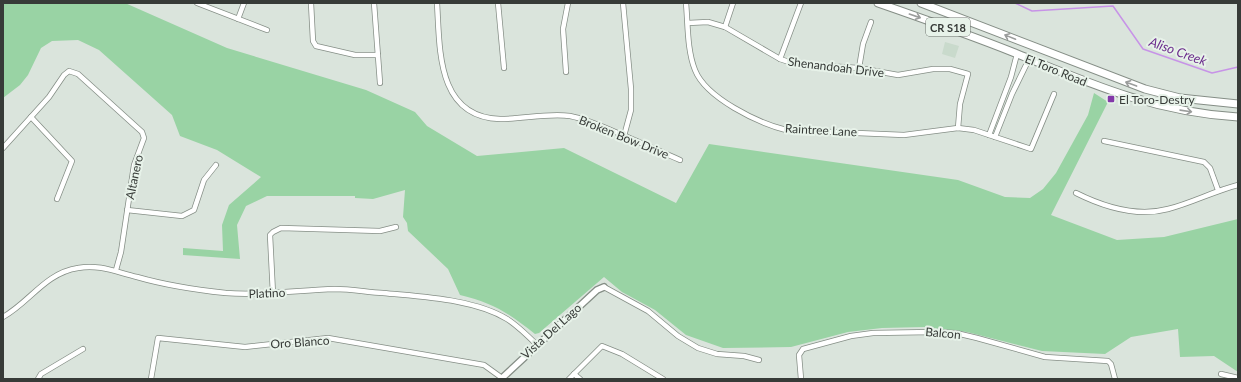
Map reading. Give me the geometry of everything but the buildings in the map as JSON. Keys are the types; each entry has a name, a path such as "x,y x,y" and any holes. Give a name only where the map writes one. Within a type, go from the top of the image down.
{"main road":[{"name":"El Toro Road","path":"878,3 949,27 1106,90 1177,110 1238,116"},
{"name":"El Toro Road","path":"921,3 1144,89 1180,98 1238,104"}],"street":[{"path":"197,3 267,30"},
{"path":"238,19 244,3"},
{"path":"311,3 313,41 316,46 355,55 378,55"},
{"path":"374,3 380,83"},
{"name":"Broken Bow Drive","path":"437,3 443,72 454,96 464,106 485,116 509,119 555,115 583,119 680,160"},
{"path":"498,3 504,68"},
{"path":"566,72 563,29 568,3"},
{"path":"623,3 631,89 631,110 624,136"},
{"name":"Raintree Lane","path":"686,3 692,59 702,82 718,96 770,126 786,130 904,135 958,128 989,135 1032,149 1054,94"},
{"path":"725,28 733,3"},
{"path":"780,59 801,3"},
{"name":"Shenandoah Drive","path":"688,23 708,22 725,28 780,59 812,66 859,68 898,76 932,69 950,69 968,74 960,104 958,128"},
{"path":"859,68 864,44 871,22"},
{"path":"989,135 1009,83 1017,54"},
{"path":"995,137 1029,59"},
{"name":"Altanero","path":"31,117 49,97 64,75 69,71 78,74 142,132 144,138 134,165 121,252 116,270"},
{"path":"1009,83 1016,86"},
{"path":"997,113 1004,116"},
{"path":"3,148 31,117 72,161 57,199"},
{"path":"1104,141 1200,161 1207,164 1218,190"},
{"path":"127,210 182,216 190,213 194,210 204,180 216,165"},
{"path":"1076,194 1095,203 1121,209 1146,211 1168,209 1218,190 1238,185"},
{"path":"273,294 270,235 276,229 296,228 380,231 396,227"},
{"name":"Platino","path":"3,317 17,307 45,282 66,271 92,266 116,270 136,277 167,284 218,292 273,294 336,289 408,295 468,304 488,310 508,319 537,345"},
{"path":"604,287 648,311 678,336 698,348 717,354 744,356 759,360"},
{"name":"Vista Del Lago","path":"502,379 596,290 604,287"},
{"name":"Balcon","path":"801,379 799,355 803,349 851,336 900,331 956,333 1045,357 1108,361 1111,364 1115,379"},
{"name":"Oro Blanco","path":"151,379 158,338 245,347 328,338 484,366 502,379"},
{"path":"569,379 602,346 622,354 663,379"},
{"path":"38,379 41,374 83,350"},
{"path":"574,374 580,379"},
{"path":"1221,374 1238,378"}],"shaded area":[{"path":"945,42 959,46 955,58 942,54"}],"green space":[{"path":"3,3 125,3 227,48 366,90 415,112 427,126 477,156 564,148 676,203 709,144 958,180 1005,197 1030,198 1043,189 1056,173 1088,115 1094,93 1108,102 1051,215 1117,240 1164,237 1238,219 1238,372 1214,356 1180,357 1178,329 1131,337 1105,354 1042,351 967,332 924,327 882,328 848,332 791,347 723,348 686,335 655,310 622,292 604,277 539,333 535,334 517,320 491,305 460,295 448,269 408,231 407,223 403,217 405,190 373,199 355,198 355,196 267,196 246,206 237,225 240,259 183,255 183,248 223,251 222,225 229,205 261,177 217,150 180,136 172,115 99,50 78,40 52,41 41,48 28,75 20,85 3,98"}],"waterway":[{"name":"Aliso Creek","path":"1015,3 1032,11 1113,6 1143,49 1212,73 1238,67"}],"place":[{"name":"El Toro-Destry","path":"1111,99"}]}
